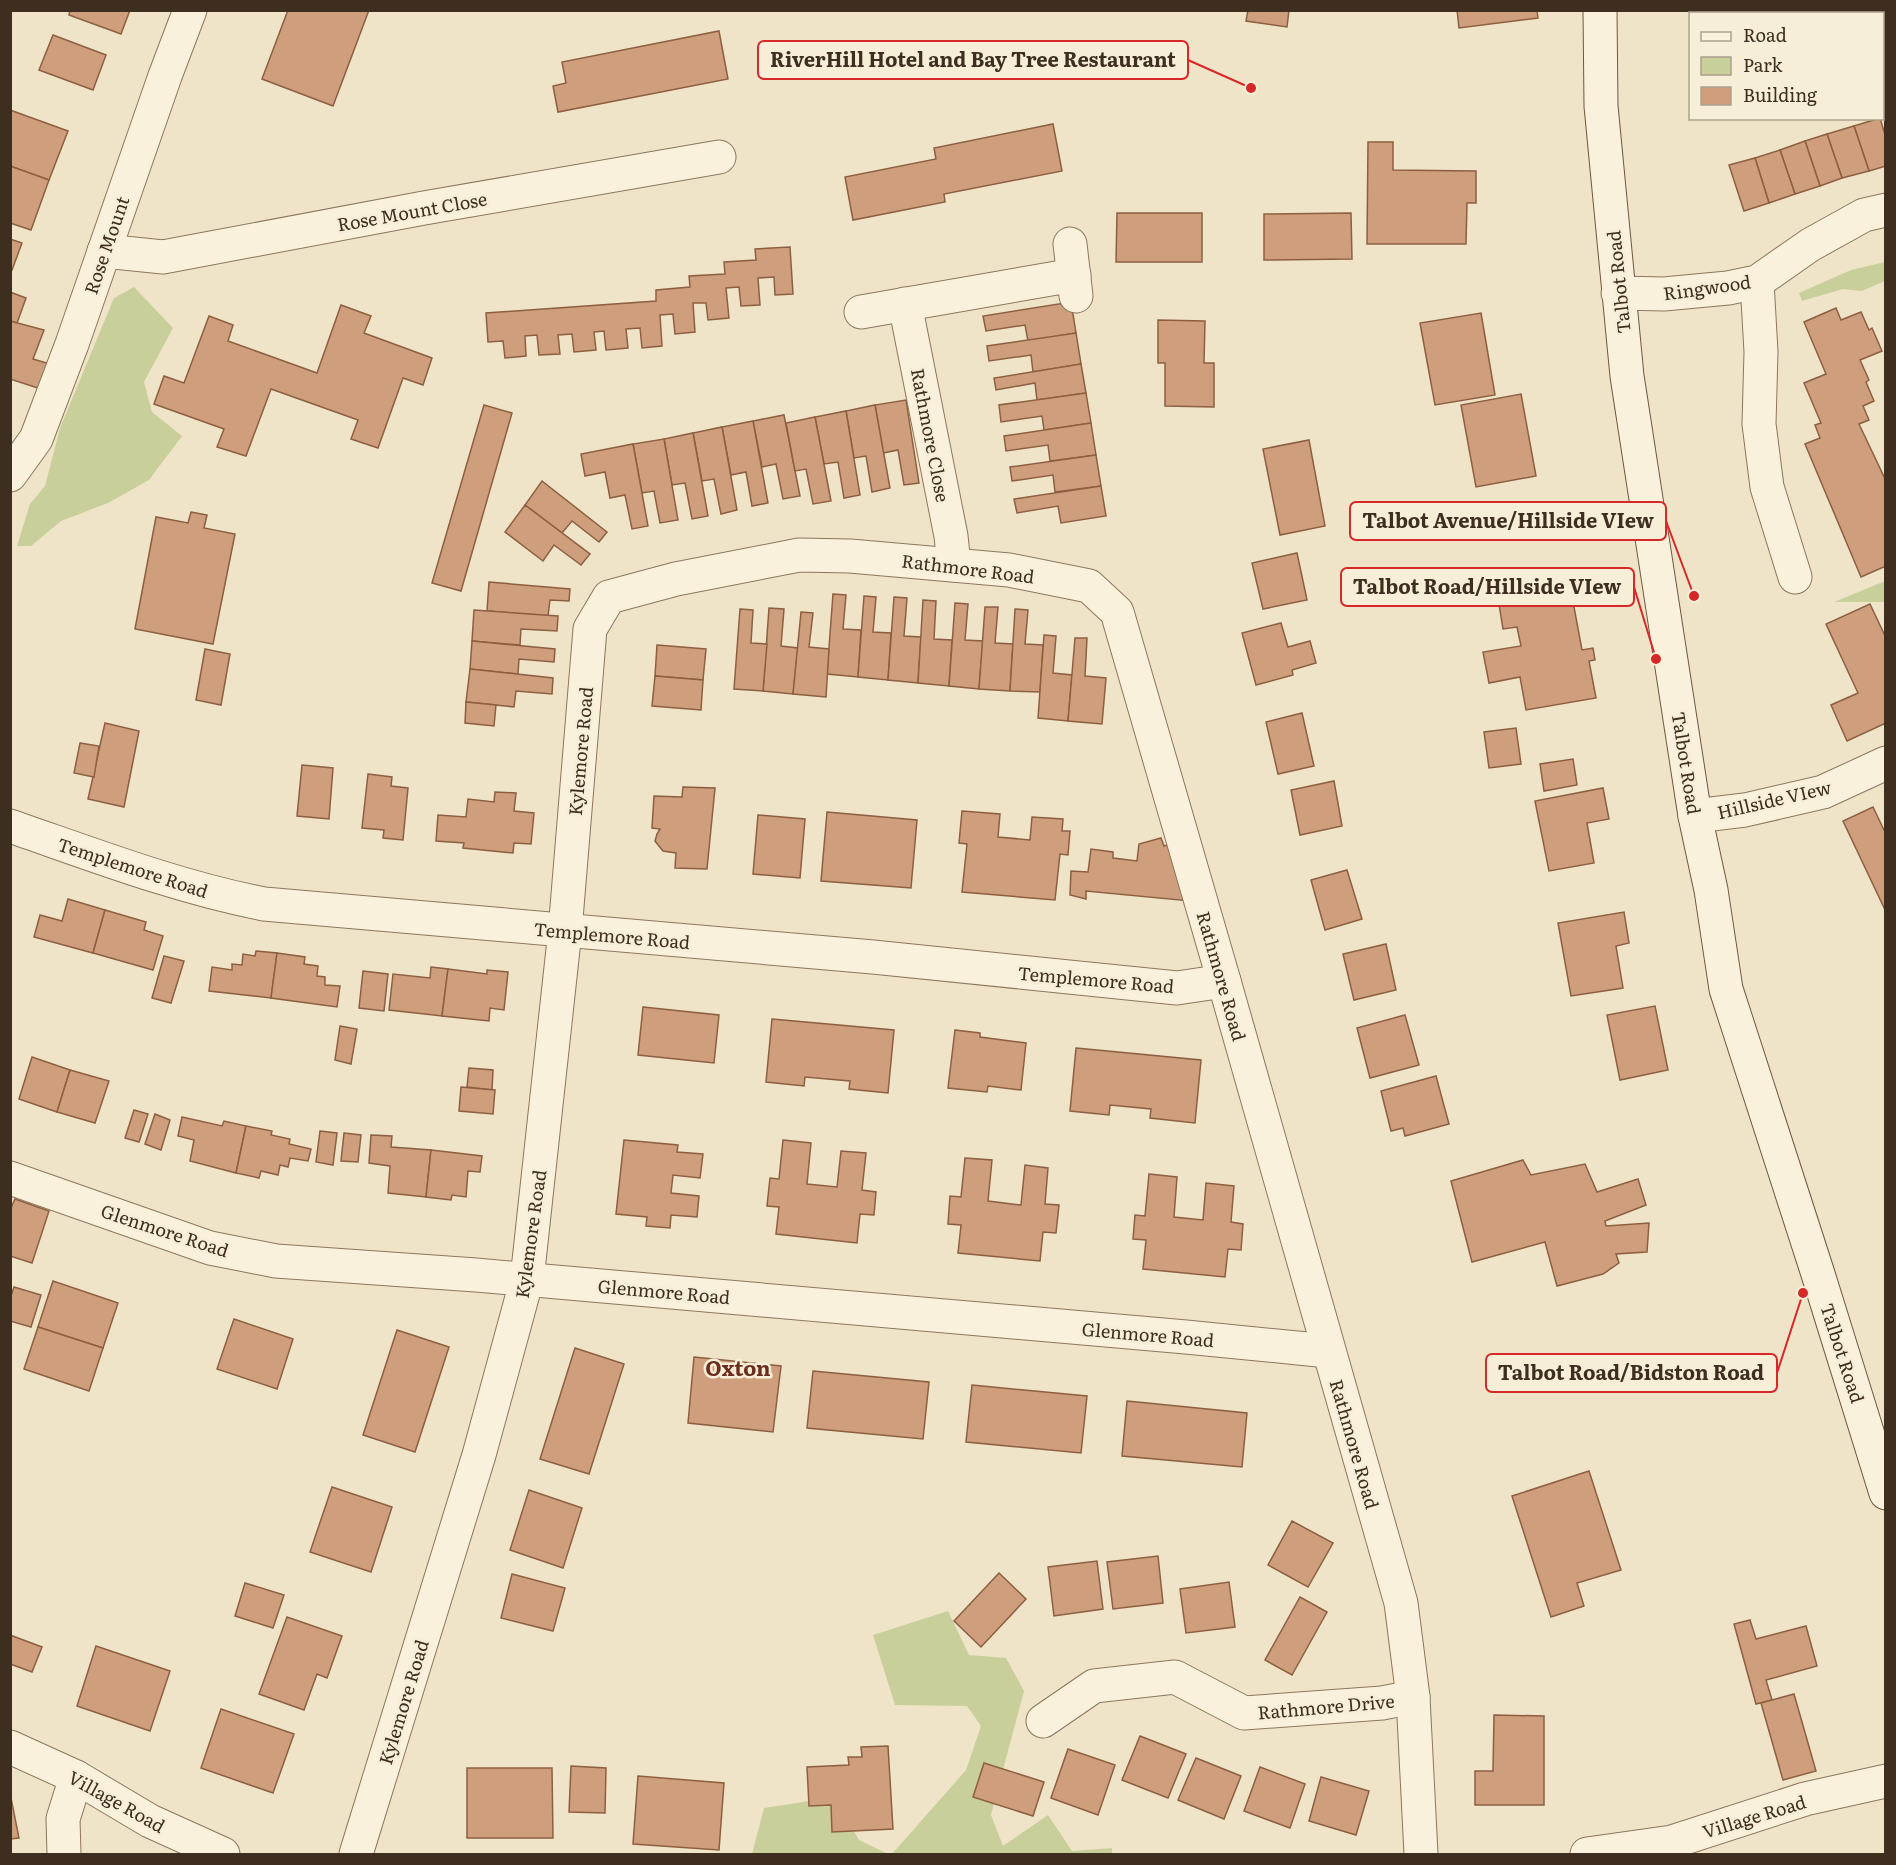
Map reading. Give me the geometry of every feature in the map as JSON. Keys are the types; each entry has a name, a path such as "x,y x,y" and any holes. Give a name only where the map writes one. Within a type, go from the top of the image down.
{"street":[{"name":"Rose Mount","path":"12,470 36,439 190,10"},
{"name":"Talbot Road","path":"1600,10 1601,106 1618,293 1637,443 1695,816 1711,890 1726,989 1886,1493"},
{"name":"Rose Mount Close","path":"104,252 163,257 719,157"},
{"name":"Ringwood","path":"1618,293 1664,294 1728,288 1757,282 1819,240 1864,215 1886,210"},
{"path":"861,312 1073,272"},
{"path":"1757,282 1761,352 1759,424 1767,487 1796,577"},
{"name":"Rathmore Close","path":"905,304 951,536 954,565"},
{"name":"Rathmore Road","path":"609,597 676,579 799,555 850,556 1009,570 1089,586 1117,612 1401,1603 1413,1697 1421,1854"},
{"name":"Kylemore Road","path":"356,1854 479,1455 527,1280 565,932 590,629 609,597"},
{"name":"Hillside VIew","path":"1695,816 1745,810 1823,792 1886,763"},
{"name":"Templemore Road","path":"10,826 156,876 264,904 565,932 885,958 1177,988 1224,981"},
{"name":"Glenmore Road","path":"10,1178 210,1248 276,1261 527,1280 1328,1351"},
{"name":"Rathmore Drive","path":"1043,1721 1094,1686 1175,1677 1245,1713 1382,1703 1413,1697"},
{"name":"Village Road","path":"10,1747 76,1777 150,1821 223,1854"},
{"path":"64,1854 63,1819 76,1777"},
{"name":"Village Road","path":"1606,1854 1672,1842 1804,1799 1886,1780"}],"green space":[{"path":"1885,262 1885,281 1862,291 1843,289 1802,301 1799,293 1851,270"},
{"path":"134,287 173,328 144,382 152,412 182,436 149,480 108,503 61,521 31,546 17,546 30,504 45,486 60,428 114,298"},
{"path":"1885,581 1885,602 1834,602"},
{"path":"948,1611 969,1655 1006,1658 1024,1691 991,1815 1003,1846 1048,1815 1072,1851 1112,1848 1112,1854 892,1854 966,1770 981,1726 967,1706 895,1705 873,1635"},
{"path":"822,1799 840,1806 859,1840 888,1854 752,1854 764,1808"}],"building":[{"path":"70,10 130,10 121,34 69,15"},
{"path":"288,10 369,10 333,106 262,79"},
{"path":"1248,10 1289,10 1287,27 1246,21"},
{"path":"1457,10 1537,10 1538,18 1459,28"},
{"path":"1839,10 1840,12 1801,12"},
{"path":"719,31 728,79 558,112 553,86 566,83 562,62"},
{"path":"53,35 106,55 93,90 39,70"},
{"path":"10,110 68,131 49,180 10,166"},
{"path":"1881,120 1886,138 1886,166 1869,171 1854,126"},
{"path":"1053,124 1062,171 944,194 945,202 853,220 845,177 936,159 934,148"},
{"path":"1854,126 1869,171 1842,178 1827,134"},
{"path":"1827,134 1842,178 1820,186 1805,141"},
{"path":"1805,141 1820,186 1795,194 1780,150"},
{"path":"1368,142 1393,142 1393,170 1476,171 1476,203 1467,203 1466,244 1367,244"},
{"path":"1780,150 1795,194 1769,203 1755,158"},
{"path":"1755,158 1769,203 1744,211 1729,165"},
{"path":"10,166 49,180 31,230 10,223"},
{"path":"1117,213 1202,213 1202,262 1116,262"},
{"path":"1351,213 1352,259 1264,260 1264,214"},
{"path":"10,239 22,243 12,270 10,269"},
{"path":"790,247 793,294 775,295 774,277 758,278 760,305 741,306 739,287 726,288 729,318 708,320 706,303 693,303 695,332 675,334 673,314 660,315 662,346 642,348 640,328 626,329 628,348 606,350 604,331 594,332 596,350 574,352 572,334 558,335 560,354 539,355 537,335 525,336 526,356 505,358 503,341 488,342 486,313 656,301 656,290 690,287 689,276 725,274 724,262 756,260 755,249"},
{"path":"10,292 26,298 17,323 10,321"},
{"path":"1071,302 1076,333 1028,341 1025,325 986,331 983,316"},
{"path":"341,305 371,316 364,333 432,358 423,385 403,378 378,448 351,439 358,420 271,389 246,456 217,447 224,429 154,404 164,376 184,383 209,316 233,325 228,341 317,373"},
{"path":"1836,308 1841,320 1861,312 1869,330 1872,328 1882,351 1860,360 1869,380 1866,382 1874,401 1863,406 1869,420 1859,424 1886,481 1886,566 1861,577 1805,444 1820,438 1815,425 1821,423 1804,383 1826,374 1804,322"},
{"path":"1481,313 1495,395 1435,405 1420,323"},
{"path":"1158,320 1205,321 1204,363 1214,363 1214,407 1165,406 1165,363 1158,363"},
{"path":"10,321 44,330 33,359 50,364 41,389 10,379"},
{"path":"1076,333 1081,364 1033,372 1031,355 989,361 987,346"},
{"path":"1081,364 1086,393 1037,400 1035,383 996,390 994,378"},
{"path":"1086,393 1091,423 1044,430 1042,416 1001,422 999,405"},
{"path":"1521,394 1536,476 1476,487 1461,405"},
{"path":"906,400 919,483 904,485 898,450 883,453 875,405"},
{"path":"484,405 512,413 461,591 432,583"},
{"path":"875,405 890,488 872,492 866,456 854,458 846,411"},
{"path":"846,411 860,495 844,498 838,462 824,464 815,417"},
{"path":"784,415 800,496 783,499 776,464 762,467 753,421"},
{"path":"815,417 831,501 813,504 806,469 795,471 786,423"},
{"path":"753,421 768,503 752,506 746,472 731,475 722,427"},
{"path":"1091,423 1096,455 1050,461 1048,445 1006,451 1004,436"},
{"path":"722,427 737,510 721,514 714,479 702,481 693,433"},
{"path":"693,433 708,516 692,519 685,483 672,485 664,439"},
{"path":"664,439 678,520 660,523 654,491 642,493 633,444"},
{"path":"1309,440 1325,526 1280,535 1263,449"},
{"path":"633,444 648,526 632,529 625,495 610,498 605,472 585,476 581,454"},
{"path":"1096,455 1101,486 1055,492 1053,475 1012,481 1010,467"},
{"path":"542,481 607,532 599,542 572,521 562,533 525,505"},
{"path":"1101,486 1106,516 1061,523 1058,506 1017,513 1014,499"},
{"path":"525,505 590,554 581,565 554,545 543,561 505,532"},
{"path":"191,512 207,515 204,528 235,534 213,644 135,629 156,517 188,523"},
{"path":"1297,553 1307,600 1263,609 1252,563"},
{"path":"489,582 570,589 569,601 550,600 548,616 487,611"},
{"path":"1571,591 1582,650 1593,648 1595,660 1589,661 1596,698 1526,710 1520,677 1489,683 1483,652 1521,646 1517,627 1503,629 1499,604"},
{"path":"833,594 846,595 843,629 861,630 858,677 827,674"},
{"path":"864,596 876,597 873,632 891,633 888,680 858,677"},
{"path":"894,597 907,598 904,636 921,637 918,683 888,680"},
{"path":"923,600 936,601 934,639 952,640 949,686 918,683"},
{"path":"955,603 968,604 965,640 983,641 979,689 949,686"},
{"path":"1870,604 1886,638 1886,723 1847,741 1831,705 1858,693 1826,624"},
{"path":"985,607 998,607 995,643 1013,644 1010,691 979,689"},
{"path":"769,608 784,609 781,646 798,648 793,694 763,691"},
{"path":"740,609 753,610 751,643 767,644 763,691 734,689"},
{"path":"1015,609 1028,610 1025,644 1043,645 1040,692 1010,691"},
{"path":"474,610 558,616 557,631 521,629 520,645 472,641"},
{"path":"801,612 813,613 809,647 829,649 826,697 793,694"},
{"path":"1281,623 1288,647 1310,641 1316,663 1292,670 1293,675 1256,685 1242,633"},
{"path":"1044,635 1056,636 1053,673 1072,675 1068,721 1038,718"},
{"path":"1075,638 1087,638 1085,676 1106,678 1102,724 1068,721"},
{"path":"472,641 555,649 554,662 519,659 518,674 470,669"},
{"path":"657,645 706,649 703,680 655,676"},
{"path":"205,649 230,654 221,705 196,700"},
{"path":"470,669 553,678 552,694 516,691 514,707 466,702"},
{"path":"655,676 703,680 701,710 652,706"},
{"path":"466,702 496,705 494,726 465,723"},
{"path":"1302,713 1314,766 1278,774 1266,722"},
{"path":"105,723 139,731 124,807 88,799"},
{"path":"1516,728 1521,764 1489,768 1484,732"},
{"path":"80,743 99,746 94,777 74,773"},
{"path":"1573,759 1577,785 1544,791 1540,764"},
{"path":"302,765 333,768 329,819 297,816"},
{"path":"368,774 392,777 391,786 408,788 403,840 383,838 384,830 362,828"},
{"path":"1334,781 1342,826 1300,835 1291,790"},
{"path":"683,787 715,788 707,869 675,868 676,853 663,851 655,841 660,829 652,828 654,796 682,797"},
{"path":"1603,788 1609,819 1587,823 1594,863 1549,871 1535,801"},
{"path":"495,792 516,793 514,811 534,813 531,844 514,843 513,853 463,848 464,843 436,841 438,815 466,817 468,799 494,802"},
{"path":"1873,807 1884,830 1886,829 1886,912 1843,821"},
{"path":"962,811 1000,814 998,837 1030,840 1032,817 1063,819 1062,831 1070,831 1068,855 1060,854 1055,900 962,892 967,844 959,843"},
{"path":"827,812 917,820 911,888 821,881"},
{"path":"758,815 805,819 800,878 753,874"},
{"path":"1161,838 1164,846 1170,844 1190,901 1086,891 1086,899 1070,895 1071,871 1088,872 1091,849 1113,852 1113,858 1137,861 1139,844"},
{"path":"1347,870 1362,919 1325,930 1311,880"},
{"path":"68,899 105,910 93,953 34,937 40,915 62,921"},
{"path":"105,910 146,922 144,930 163,936 153,970 93,953"},
{"path":"1624,912 1629,943 1616,946 1623,988 1571,996 1558,923"},
{"path":"1386,944 1396,990 1354,1000 1343,954"},
{"path":"256,951 277,953 271,998 209,991 212,967 232,970 232,964 242,965 243,954 255,956"},
{"path":"277,953 305,957 304,964 318,966 317,976 325,977 325,985 340,986 337,1007 271,998"},
{"path":"164,956 184,961 171,1003 152,998"},
{"path":"431,967 448,969 442,1016 389,1010 393,974 430,978"},
{"path":"448,969 487,974 487,970 508,972 504,1010 490,1008 489,1021 442,1016"},
{"path":"363,971 388,974 384,1011 359,1008"},
{"path":"1655,1006 1668,1070 1620,1080 1607,1015"},
{"path":"643,1007 719,1015 714,1063 638,1055"},
{"path":"1405,1015 1419,1065 1370,1078 1357,1028"},
{"path":"772,1019 894,1030 888,1093 849,1089 850,1081 805,1077 804,1086 766,1082"},
{"path":"340,1026 357,1029 351,1064 335,1060"},
{"path":"955,1030 980,1033 980,1037 1026,1043 1021,1090 988,1086 987,1092 948,1088"},
{"path":"1076,1048 1201,1060 1195,1123 1150,1118 1151,1109 1110,1105 1109,1115 1070,1111"},
{"path":"32,1057 70,1070 57,1112 19,1099"},
{"path":"469,1068 493,1070 492,1090 467,1087"},
{"path":"70,1070 109,1081 95,1123 57,1112"},
{"path":"1436,1076 1449,1124 1405,1136 1403,1128 1391,1131 1381,1091"},
{"path":"461,1087 495,1090 493,1114 459,1111"},
{"path":"134,1110 148,1114 139,1142 125,1138"},
{"path":"155,1114 170,1120 161,1150 145,1144"},
{"path":"182,1117 222,1126 224,1121 246,1126 236,1173 190,1161 194,1140 178,1136"},
{"path":"246,1126 272,1131 271,1135 290,1139 289,1144 311,1149 308,1161 290,1158 288,1167 280,1165 278,1175 261,1171 259,1178 236,1173"},
{"path":"320,1131 337,1133 333,1165 316,1162"},
{"path":"344,1133 361,1135 358,1162 341,1161"},
{"path":"371,1135 392,1136 391,1147 431,1150 426,1197 388,1193 390,1166 369,1163"},
{"path":"624,1140 678,1145 677,1152 703,1154 700,1178 673,1175 671,1193 699,1196 697,1217 671,1215 670,1228 646,1226 647,1217 616,1214"},
{"path":"783,1140 811,1143 807,1184 837,1187 841,1151 866,1153 862,1190 876,1192 874,1215 860,1214 857,1243 776,1234 779,1207 767,1206 770,1178 779,1179"},
{"path":"431,1150 482,1156 480,1172 468,1171 466,1197 452,1195 451,1200 426,1197"},
{"path":"965,1158 992,1160 988,1201 1021,1205 1025,1165 1048,1168 1045,1204 1059,1205 1056,1233 1043,1232 1040,1261 958,1253 961,1225 948,1224 950,1196 961,1197"},
{"path":"1523,1160 1531,1175 1585,1164 1597,1192 1638,1179 1646,1205 1605,1221 1606,1226 1649,1223 1647,1252 1616,1254 1619,1263 1603,1274 1557,1286 1545,1242 1472,1262 1451,1181"},
{"path":"1149,1174 1177,1177 1174,1217 1203,1220 1206,1183 1234,1186 1231,1222 1243,1224 1241,1250 1228,1249 1225,1277 1143,1269 1146,1240 1133,1239 1135,1215 1145,1216"},
{"path":"15,1199 49,1211 32,1263 10,1256 10,1210"},
{"path":"53,1281 118,1303 103,1348 38,1327"},
{"path":"14,1287 41,1295 31,1327 10,1321 10,1299"},
{"path":"234,1319 293,1339 277,1389 217,1369"},
{"path":"38,1327 103,1348 89,1391 24,1369"},
{"path":"397,1330 449,1347 415,1452 363,1435"},
{"path":"575,1348 624,1364 589,1474 540,1459"},
{"path":"694,1357 781,1366 773,1432 688,1423"},
{"path":"813,1371 929,1382 923,1439 807,1428"},
{"path":"972,1385 1087,1396 1081,1453 966,1442"},
{"path":"1127,1401 1247,1413 1242,1467 1122,1456"},
{"path":"1589,1471 1621,1570 1577,1583 1584,1606 1551,1617 1512,1496"},
{"path":"332,1487 392,1507 371,1572 310,1552"},
{"path":"529,1490 582,1508 563,1568 510,1550"},
{"path":"1292,1521 1333,1543 1308,1587 1268,1565"},
{"path":"1158,1556 1163,1603 1113,1609 1107,1562"},
{"path":"1097,1561 1103,1609 1054,1616 1048,1567"},
{"path":"999,1573 1026,1599 981,1647 954,1621"},
{"path":"512,1574 565,1588 553,1631 501,1618"},
{"path":"1229,1582 1235,1627 1186,1633 1180,1589"},
{"path":"245,1583 284,1595 273,1628 235,1616"},
{"path":"1300,1597 1327,1612 1292,1675 1265,1660"},
{"path":"287,1617 342,1636 327,1678 317,1674 304,1710 259,1694"},
{"path":"1750,1620 1756,1639 1806,1626 1817,1666 1766,1680 1772,1700 1756,1704 1734,1624"},
{"path":"10,1635 42,1647 32,1672 10,1664"},
{"path":"96,1646 170,1671 150,1731 77,1706"},
{"path":"1794,1694 1816,1771 1783,1780 1761,1703"},
{"path":"221,1709 294,1734 273,1793 201,1768"},
{"path":"1494,1715 1544,1716 1544,1805 1475,1805 1475,1771 1493,1771"},
{"path":"1140,1736 1186,1754 1168,1798 1122,1780"},
{"path":"888,1746 893,1829 832,1832 831,1805 809,1806 807,1767 849,1765 848,1757 862,1757 861,1747"},
{"path":"1068,1749 1115,1765 1098,1815 1051,1798"},
{"path":"1196,1758 1241,1776 1224,1819 1178,1800"},
{"path":"984,1763 1044,1782 1033,1816 973,1797"},
{"path":"571,1766 606,1768 605,1813 569,1812"},
{"path":"1260,1767 1305,1784 1290,1828 1244,1811"},
{"path":"467,1768 552,1768 553,1838 467,1838"},
{"path":"638,1776 724,1783 719,1850 633,1844"},
{"path":"1321,1777 1369,1791 1356,1835 1309,1821"},
{"path":"10,1793 19,1838 10,1839"}],"place":[{"name":"RiverHill Hotel and Bay Tree Restaurant","path":"1251,88"},
{"name":"Talbot Avenue/Hillside VIew","path":"1694,596"},
{"name":"Talbot Road/Hillside VIew","path":"1656,659"},
{"name":"Talbot Road/Bidston Road","path":"1803,1293"}],"district":[{"name":"Oxton","path":"738,1366"}]}
